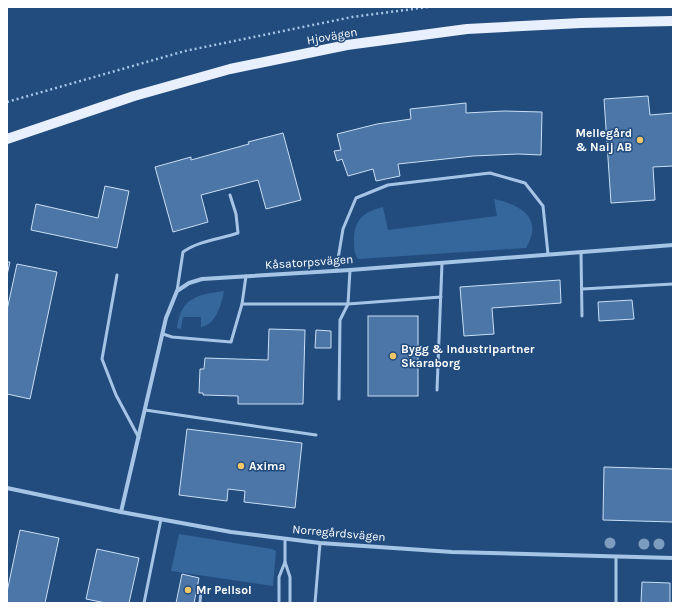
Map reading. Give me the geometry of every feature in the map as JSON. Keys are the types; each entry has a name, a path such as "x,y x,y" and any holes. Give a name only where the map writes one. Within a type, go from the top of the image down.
{"main road":[{"name":"Hjovägen","path":"7,139 134,96 223,71 347,45 467,29 581,23 673,21"}],"street":[{"name":"Kåsatorpsvägen","path":"177,291 189,283 202,279 350,270 673,245"},
{"path":"121,512 166,318 177,291"},
{"name":"Norregårdsvägen","path":"7,488 121,512 231,532 320,543 452,552 673,558"}],"lane":[{"path":"336,270 343,229 356,198 388,185 490,173 525,183 543,206 548,254"},
{"path":"177,291 183,252 201,244 238,233 236,214 230,195"},
{"path":"581,252 582,316"},
{"path":"438,390 442,262"},
{"path":"339,399 340,320 348,304 350,270"},
{"path":"117,275 102,359 116,395 138,438"},
{"path":"163,334 172,337 231,342 242,304 246,276"},
{"path":"582,288 673,284"},
{"path":"242,304 348,304 441,297"},
{"path":"145,410 316,435"},
{"path":"144,603 161,519"},
{"path":"286,539 286,562 290,577 290,603"},
{"path":"315,603 320,543"},
{"path":"616,557 616,603"},
{"path":"279,603 280,576 286,562"},
{"path":"200,603 201,589"}],"path":[{"path":"7,102 185,51 352,17 428,7"}],"shaded area":[{"path":"494,199 513,205 527,214 531,221 532,229 531,238 526,248 358,259 354,251 354,234 358,222 370,211 383,207 388,230 497,216"},
{"path":"224,291 220,307 211,322 201,327 201,317 183,317 181,329 177,328 182,310 192,299 206,294"},
{"path":"179,534 272,549 276,551 273,586 171,571"}],"building":[{"name":"Mellegård & Naij AB","path":"648,96 650,115 673,113 673,166 653,167 655,200 611,203 604,99"},
{"path":"466,103 466,113 504,111 542,112 541,155 518,154 473,156 398,164 400,176 376,181 373,169 348,176 342,159 337,161 334,151 341,150 337,134 377,124 411,119 410,109"},
{"path":"283,133 301,200 266,209 258,180 201,195 208,222 173,232 155,167 191,157 191,160 249,144 248,142"},
{"path":"105,186 129,191 117,248 31,230 36,204 98,218"},
{"path":"7,262 10,262 7,275"},
{"path":"17,264 57,272 30,399 7,394 7,310"},
{"path":"560,280 561,303 492,308 494,334 464,336 460,287"},
{"path":"632,300 634,319 599,321 598,302"},
{"name":"Bygg & Industripartner Skaraborg","path":"368,316 418,316 418,396 368,396"},
{"path":"269,329 305,330 303,404 238,404 238,396 203,395 203,393 199,393 200,369 204,369 205,358 268,360"},
{"path":"316,330 331,331 331,348 315,348"},
{"name":"Axima","path":"187,429 302,443 295,508 244,502 245,491 228,489 227,501 179,495"},
{"path":"604,467 673,469 673,522 603,520"},
{"path":"20,530 59,538 45,603 7,603 7,592"},
{"path":"97,549 139,558 129,603 106,603 86,599"},
{"name":"Mr Pellsol","path":"182,574 199,578 194,603 176,603"},
{"path":"642,582 670,583 670,603 641,603"}],"place":[{"name":"Mellegård & Naij AB","path":"640,140"},
{"name":"Bygg & Industripartner Skaraborg","path":"393,356"},
{"name":"Axima","path":"241,466"},
{"name":"Mr Pellsol","path":"188,590"}]}
